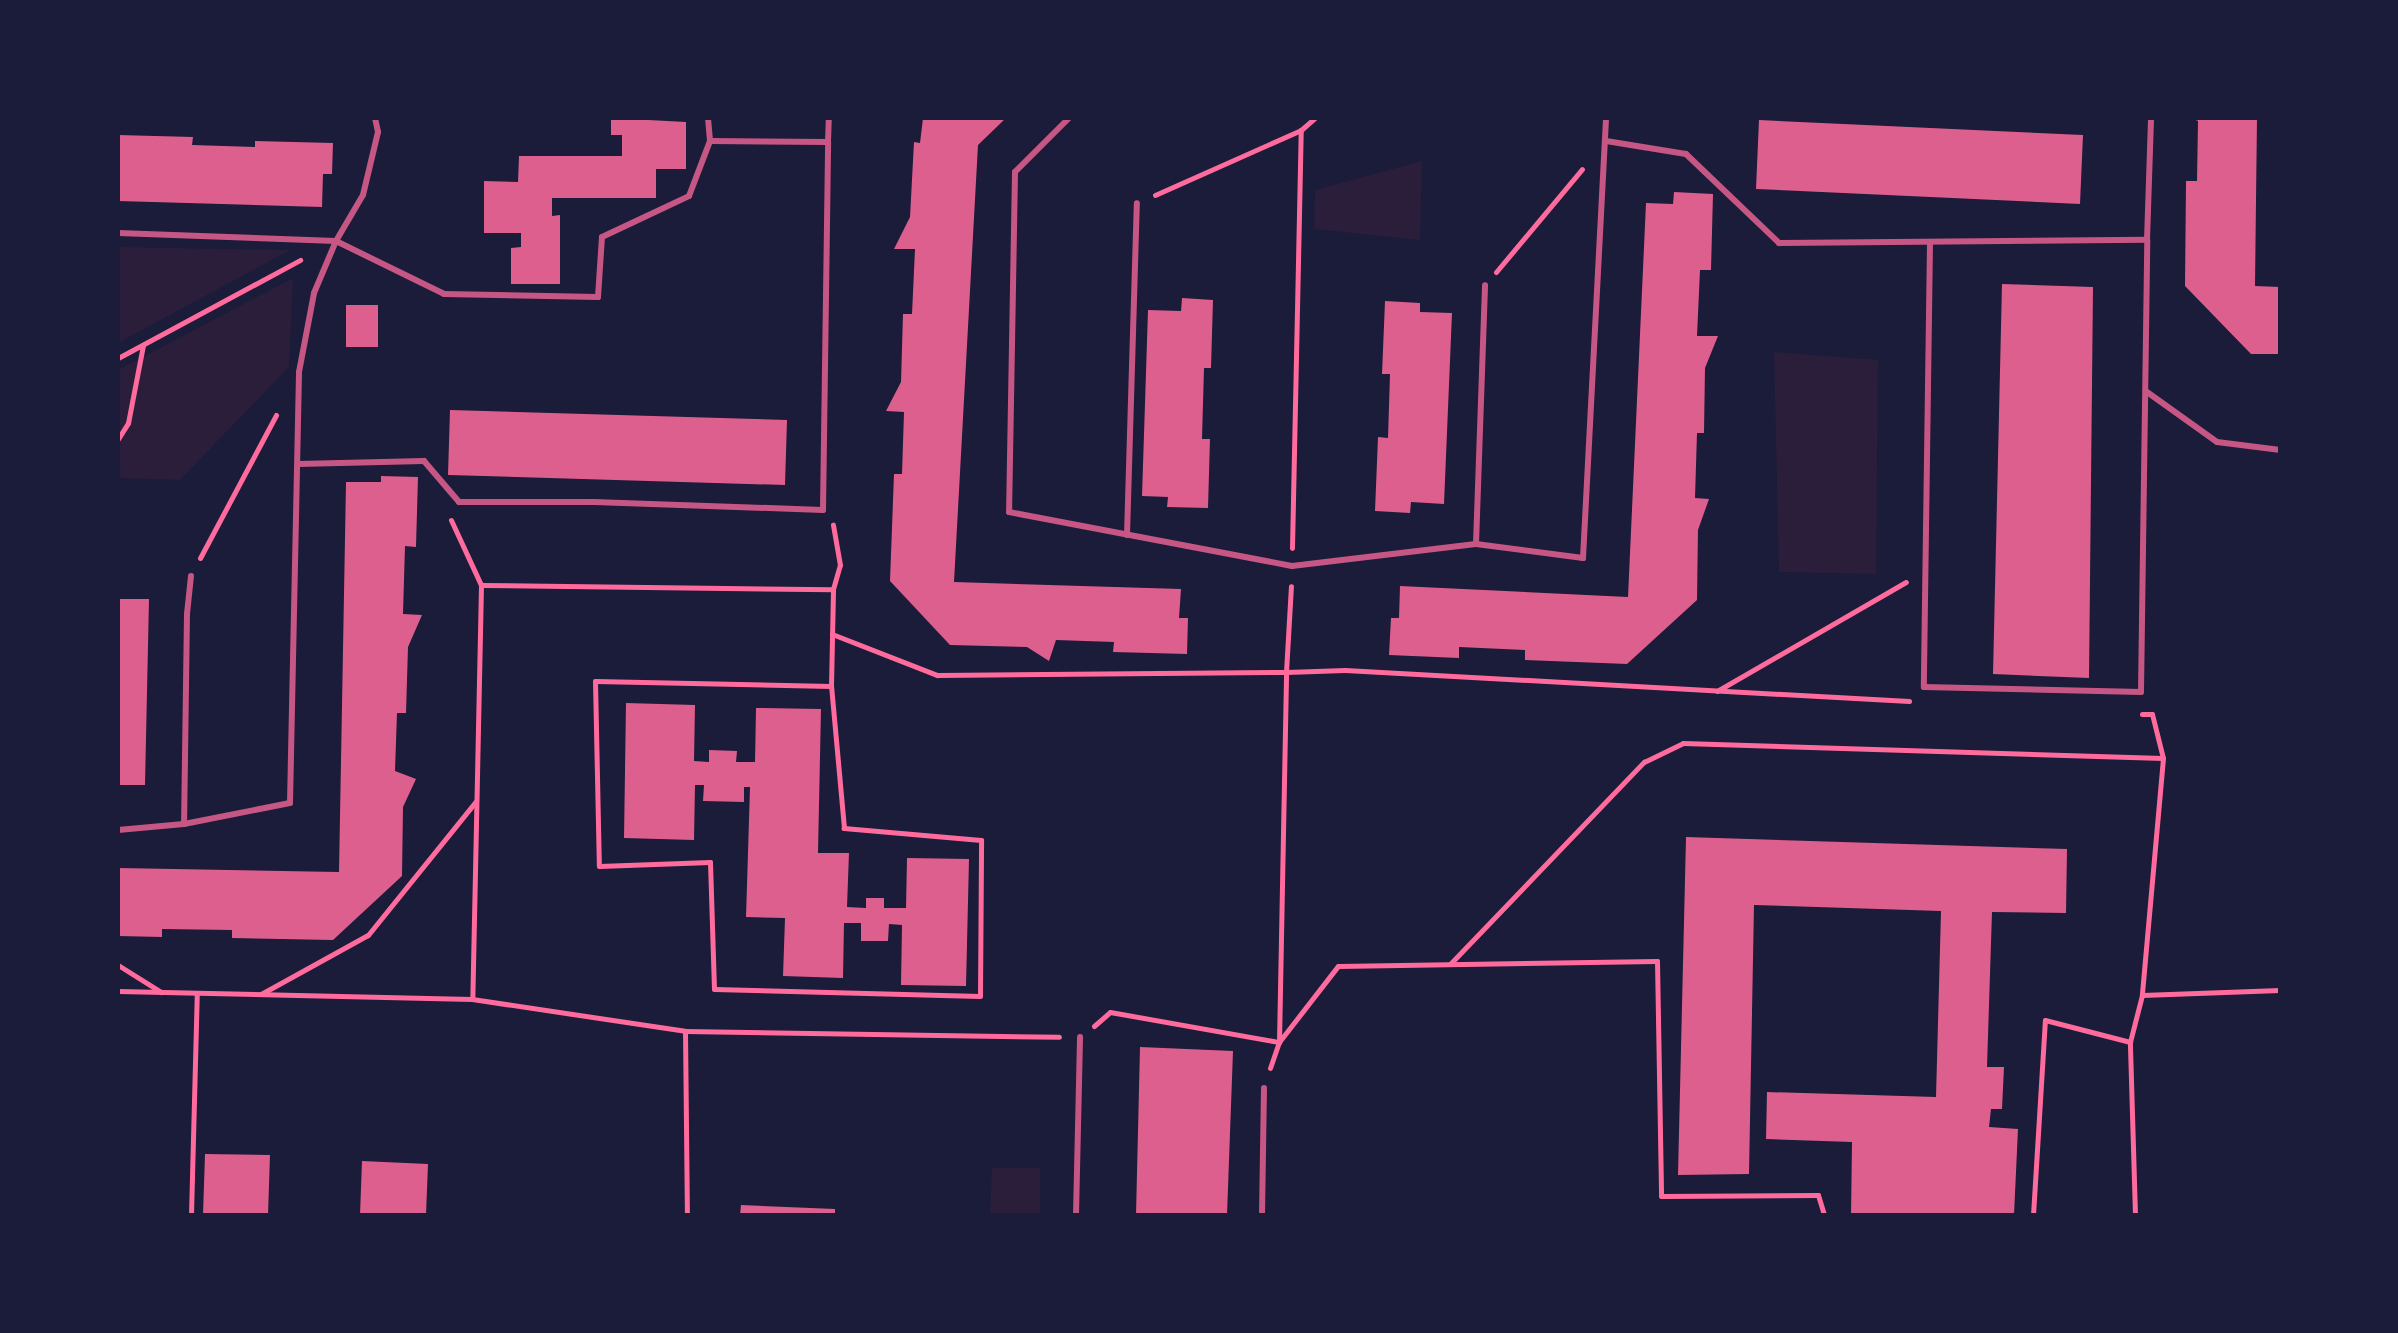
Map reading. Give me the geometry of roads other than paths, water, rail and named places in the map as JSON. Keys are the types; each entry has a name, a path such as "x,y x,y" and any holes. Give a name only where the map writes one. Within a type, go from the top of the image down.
{"lane":[{"path":"118,830 184,824 290,803 299,372 314,293 336,241 363,195 378,132 375,118"},
{"path":"118,233 336,241 444,294 598,297 602,237 689,196 710,141 708,118"},
{"path":"298,464 424,461 459,502 594,502 823,510 829,118"},
{"path":"1069,118 1015,172 1009,512 1292,566 1476,544 1583,558 1606,118"},
{"path":"1930,243 1924,687 2141,692 2151,118"},
{"path":"710,141 828,142"},
{"path":"1606,141 1686,154 1779,243 2147,240"},
{"path":"1127,535 1137,203"},
{"path":"1476,544 1485,285"},
{"path":"2147,392 2217,442 2280,450"},
{"path":"184,824 187,614 191,576"},
{"path":"1076,1215 1080,1037"},
{"path":"1262,1215 1264,1088"}]}
